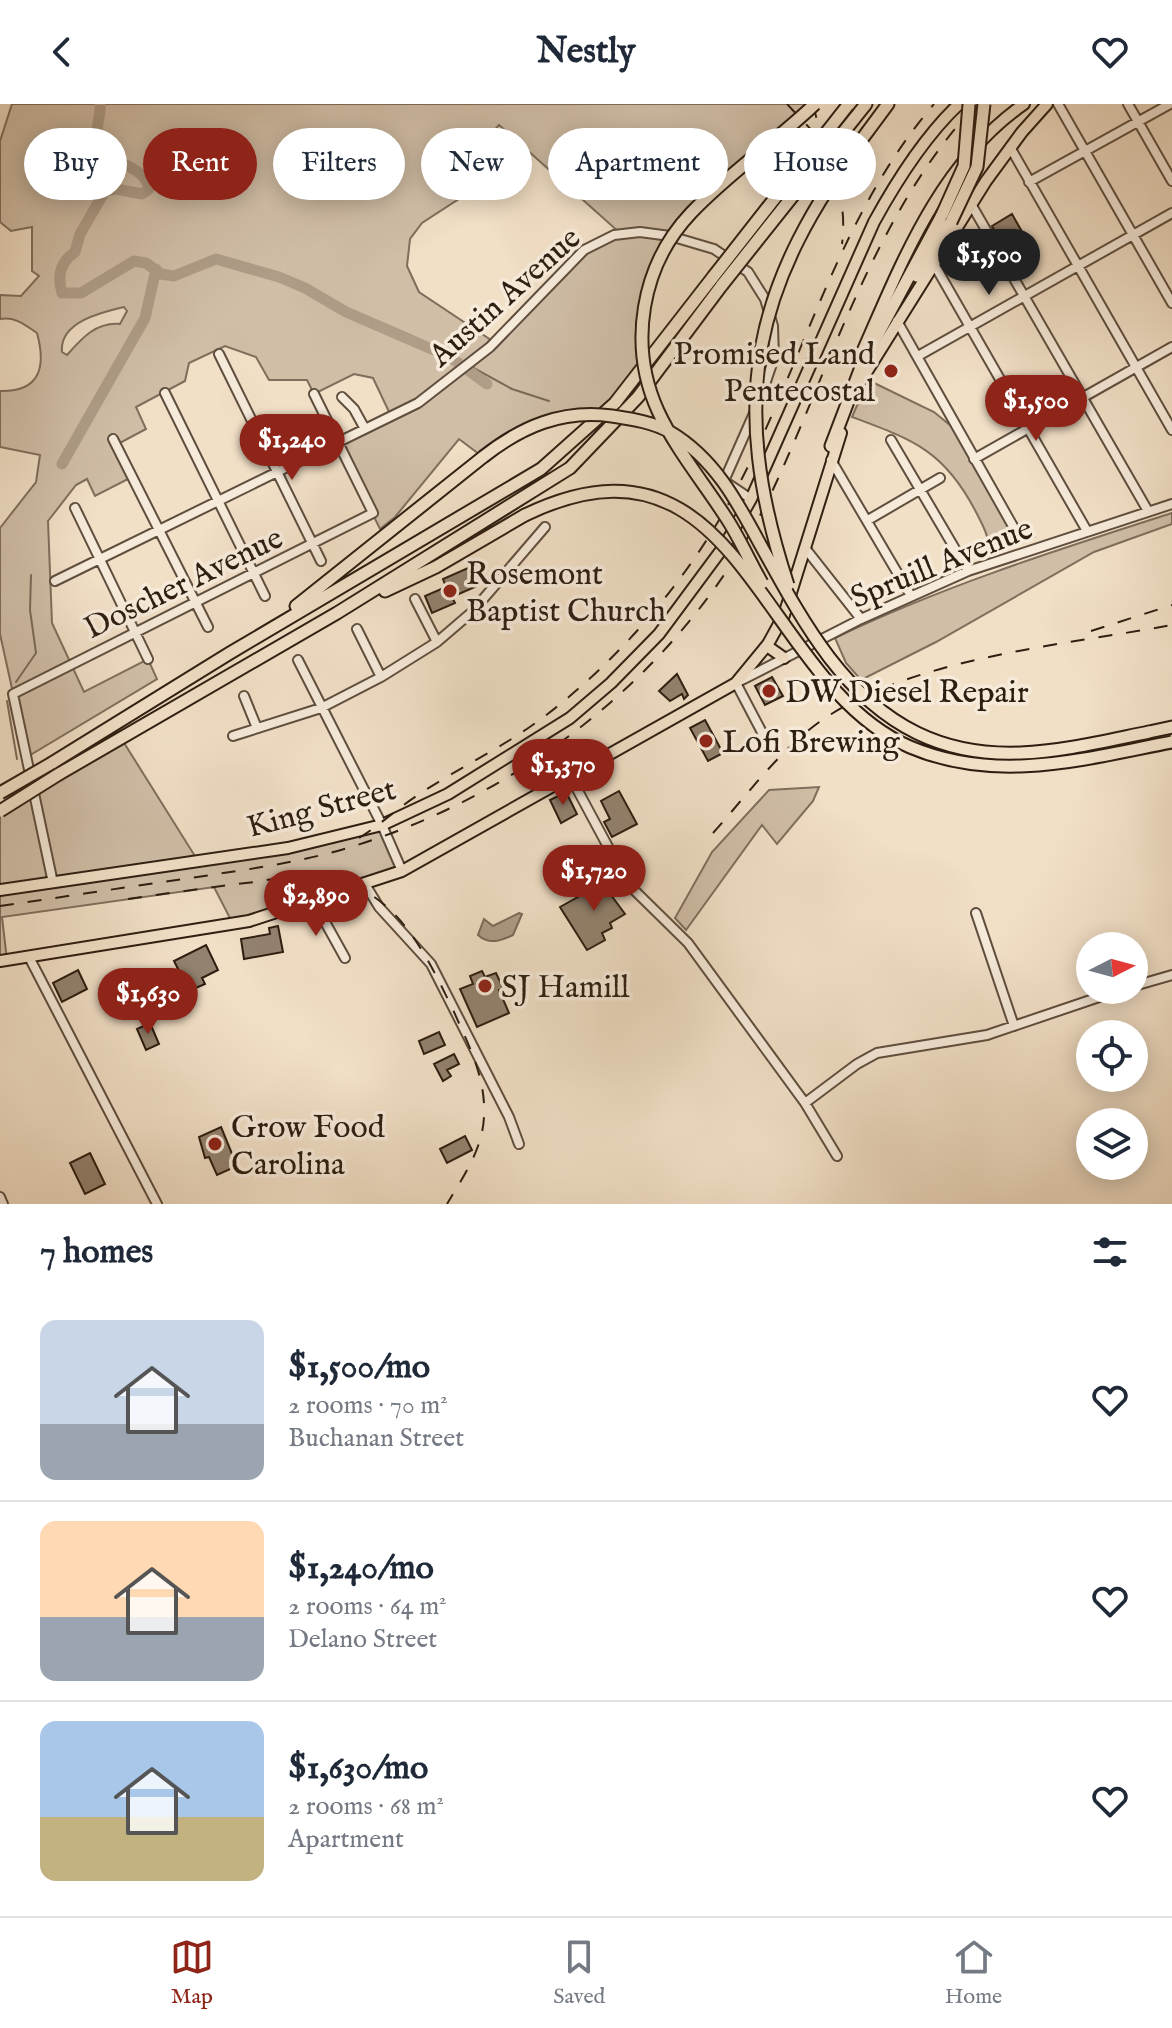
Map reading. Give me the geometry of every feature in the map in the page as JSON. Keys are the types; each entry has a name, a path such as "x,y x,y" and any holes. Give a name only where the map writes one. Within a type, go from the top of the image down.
{"highway":[{"path":"779,615 728,521 680,451 659,413 646,375 643,313 659,261 685,221 815,104"},
{"path":"0,793 557,457 615,403 866,104"},
{"path":"800,615 773,536 759,470 755,407 760,355 776,287 801,231 825,188 888,104"},
{"path":"846,415 873,352 946,218 964,166 969,104"},
{"path":"831,446 863,362 977,167 984,104"},
{"path":"0,811 337,613 570,468 638,397 718,281 849,105"},
{"path":"230,653 327,584 483,457 527,427 576,414 627,419 669,431 703,457 728,487 800,615 851,684 895,721 952,747 1001,755 1036,754 1172,727"},
{"path":"337,613 436,567 525,515 570,496 602,491 636,494 663,502 691,516 715,535 779,615 824,678 845,702 891,737 924,752 979,766 1016,768 1064,763 1172,742"}],"main road":[{"name":"King Street","path":"0,890 288,848 382,825 448,794 570,718 611,683 659,634 725,545 751,499 874,222 941,120 959,104"},
{"path":"831,460 831,446 854,371 924,217 947,181 971,152 997,125 1024,104"},
{"path":"0,961 249,921 402,871 736,683 767,646 784,615 831,460 861,380 971,204 1010,147 1047,104"},
{"path":"767,646 784,658"}],"street":[{"path":"1058,104 1172,303"},
{"path":"1128,104 1172,181"},
{"path":"1029,182 1170,104"},
{"path":"1010,147 1172,430"},
{"path":"971,204 1148,511"},
{"path":"918,356 1172,213"},
{"name":"Austin Avenue","path":"55,581 418,403 467,367 576,258 614,235 640,232 670,236 714,249 748,272 765,299 773,326 774,358 758,404 724,481 751,499"},
{"path":"934,264 1087,531"},
{"path":"897,321 1014,528"},
{"path":"974,459 1172,347"},
{"path":"219,354 321,561"},
{"path":"165,393 265,596"},
{"path":"314,394 338,443"},
{"path":"342,397 354,409 365,429"},
{"path":"113,439 208,627"},
{"path":"891,440 968,571"},
{"name":"Doscher Avenue","path":"53,883 13,694 373,513 338,443"},
{"path":"831,460 911,596"},
{"path":"868,520 940,478"},
{"name":"Spruill Avenue","path":"736,683 861,619 968,571 1172,504"},
{"path":"75,508 148,659"},
{"path":"233,736 321,708 381,677 437,642 472,612 545,527"},
{"path":"805,548 861,619"},
{"path":"415,599 437,642"},
{"path":"357,629 381,677"},
{"path":"298,660 402,871"},
{"path":"736,683 767,742"},
{"path":"244,696 257,728"},
{"path":"570,776 628,884 688,943 805,1103 837,1156"},
{"path":"365,884 379,907 431,964 509,1117 519,1144"},
{"path":"314,902 345,958"},
{"path":"976,913 1014,1026"},
{"path":"29,957 157,1204"},
{"path":"1148,982 1172,975"},
{"path":"805,1103 877,1053 987,1035 1079,1004"},
{"path":"0,1197 3,1204"}],"shaded area":[{"path":"12,104 806,104 810,109 788,128 744,128 744,167 728,181 728,128 548,128 548,169 532,154 532,128 502,128 499,125 496,128 421,128 421,200 457,200 422,223 410,239 407,266 419,292 494,342 584,250 620,233 583,200 706,200 653,274 644,365 602,415 559,417 483,457 459,439 395,517 380,529 338,443 391,416 373,378 354,374 314,394 307,380 269,380 256,357 225,346 189,363 185,381 136,407 146,429 116,445 132,477 95,496 87,479 76,485 48,521 52,623 84,692 148,659 157,679 27,757 0,634 0,528 36,482 40,455 0,447 0,391 14,390 32,382 37,375 41,356 37,333 15,320 0,319 0,295 21,296 39,276 32,271 32,227 11,231 0,222 0,141","holes":["124,307 127,311 120,324 97,328 67,355 62,352 67,333 74,326"]},
{"path":"868,380 934,412 951,426 1011,530 1033,537 987,554 987,538 977,514 953,476 940,462 910,441 852,417"},
{"path":"1172,513 1172,524 1094,552 936,642 861,680 846,663 835,638 959,585"},
{"path":"121,738 198,861 382,825 402,871 233,924 214,887 2,917 7,960 0,961 0,811"},
{"path":"819,787 813,801 777,844 762,825 686,930 675,918 712,852 769,790"},
{"path":"522,914 513,935 495,941 478,935 484,919 493,926"}],"building":[{"path":"1012,214 1026,239 1014,246 1006,232 998,237 992,226"},
{"name":"Rosemont Baptist Church","path":"468,568 477,586 452,597 455,603 432,613 425,596 446,587 443,579"},
{"path":"677,674 688,695 684,699 682,694 670,701 659,691"},
{"name":"DW Diesel Repair","path":"772,677 783,696 765,705 755,686"},
{"name":"Lofi Brewing","path":"705,720 723,753 708,761 690,728"},
{"path":"619,791 637,824 612,837 604,822 610,819 601,801"},
{"path":"566,792 577,814 561,823 550,800"},
{"path":"610,879 614,885 619,882 621,886 611,895 625,914 610,923 612,928 602,933 605,940 587,950 560,907"},
{"path":"278,926 283,952 244,959 241,939 270,934 269,928"},
{"path":"206,945 218,970 202,978 205,984 189,991 174,961"},
{"path":"78,970 87,989 62,1002 53,983"},
{"path":"482,971 485,977 496,973 503,988 499,990 509,1013 477,1027 460,989 473,984 470,976"},
{"path":"150,1023 159,1044 146,1050 137,1029"},
{"path":"439,1032 445,1045 424,1054 419,1041"},
{"path":"454,1054 459,1064 447,1070 451,1076 443,1081 434,1064"},
{"name":"Grow Food Carolina","path":"221,1127 237,1166 217,1175 209,1157 205,1158 199,1137"},
{"path":"465,1136 472,1150 447,1163 440,1149"},
{"path":"90,1153 105,1184 85,1194 70,1163"}],"waterway":[{"path":"100,104 97,132 100,146 114,159 139,173 149,189 142,194 116,189 105,191 80,234 75,252 63,265 60,275 62,293 81,293 134,261 146,263 161,274 174,276 216,259 279,277 305,288 346,312 450,357 487,384"},
{"path":"62,464 145,318 156,269"},
{"path":"300,288 412,336 465,363"},
{"path":"470,366 512,389 549,401"},
{"path":"16,682 36,653 30,610 31,575"},
{"path":"7,701 17,759"}],"railway":[{"path":"787,104 810,128"},
{"path":"813,104 839,189 842,244"},
{"path":"359,838 418,795 541,719 570,696 625,644 675,585 736,490 824,291 872,194 901,147 934,104"},
{"path":"0,906 251,869 351,847 419,822 483,791 545,753 602,710 655,660 702,606 742,547 776,483 839,334 886,236 912,189 977,104"},
{"path":"1091,631 1172,605"},
{"path":"713,833 799,738 833,713 870,694 954,665 1172,625"},
{"path":"128,899 312,876 355,886 393,913 408,930 444,991 471,1050 482,1088 484,1116 480,1140 447,1204"}],"place":[{"name":"Promised Land Pentecostal","path":"891,371"},
{"name":"Rosemont Baptist Church","path":"450,591"},
{"name":"DW Diesel Repair","path":"769,691"},
{"name":"Lofi Brewing","path":"706,741"},
{"name":"SJ Hamill","path":"485,986"},
{"name":"Grow Food Carolina","path":"215,1144"}]}
